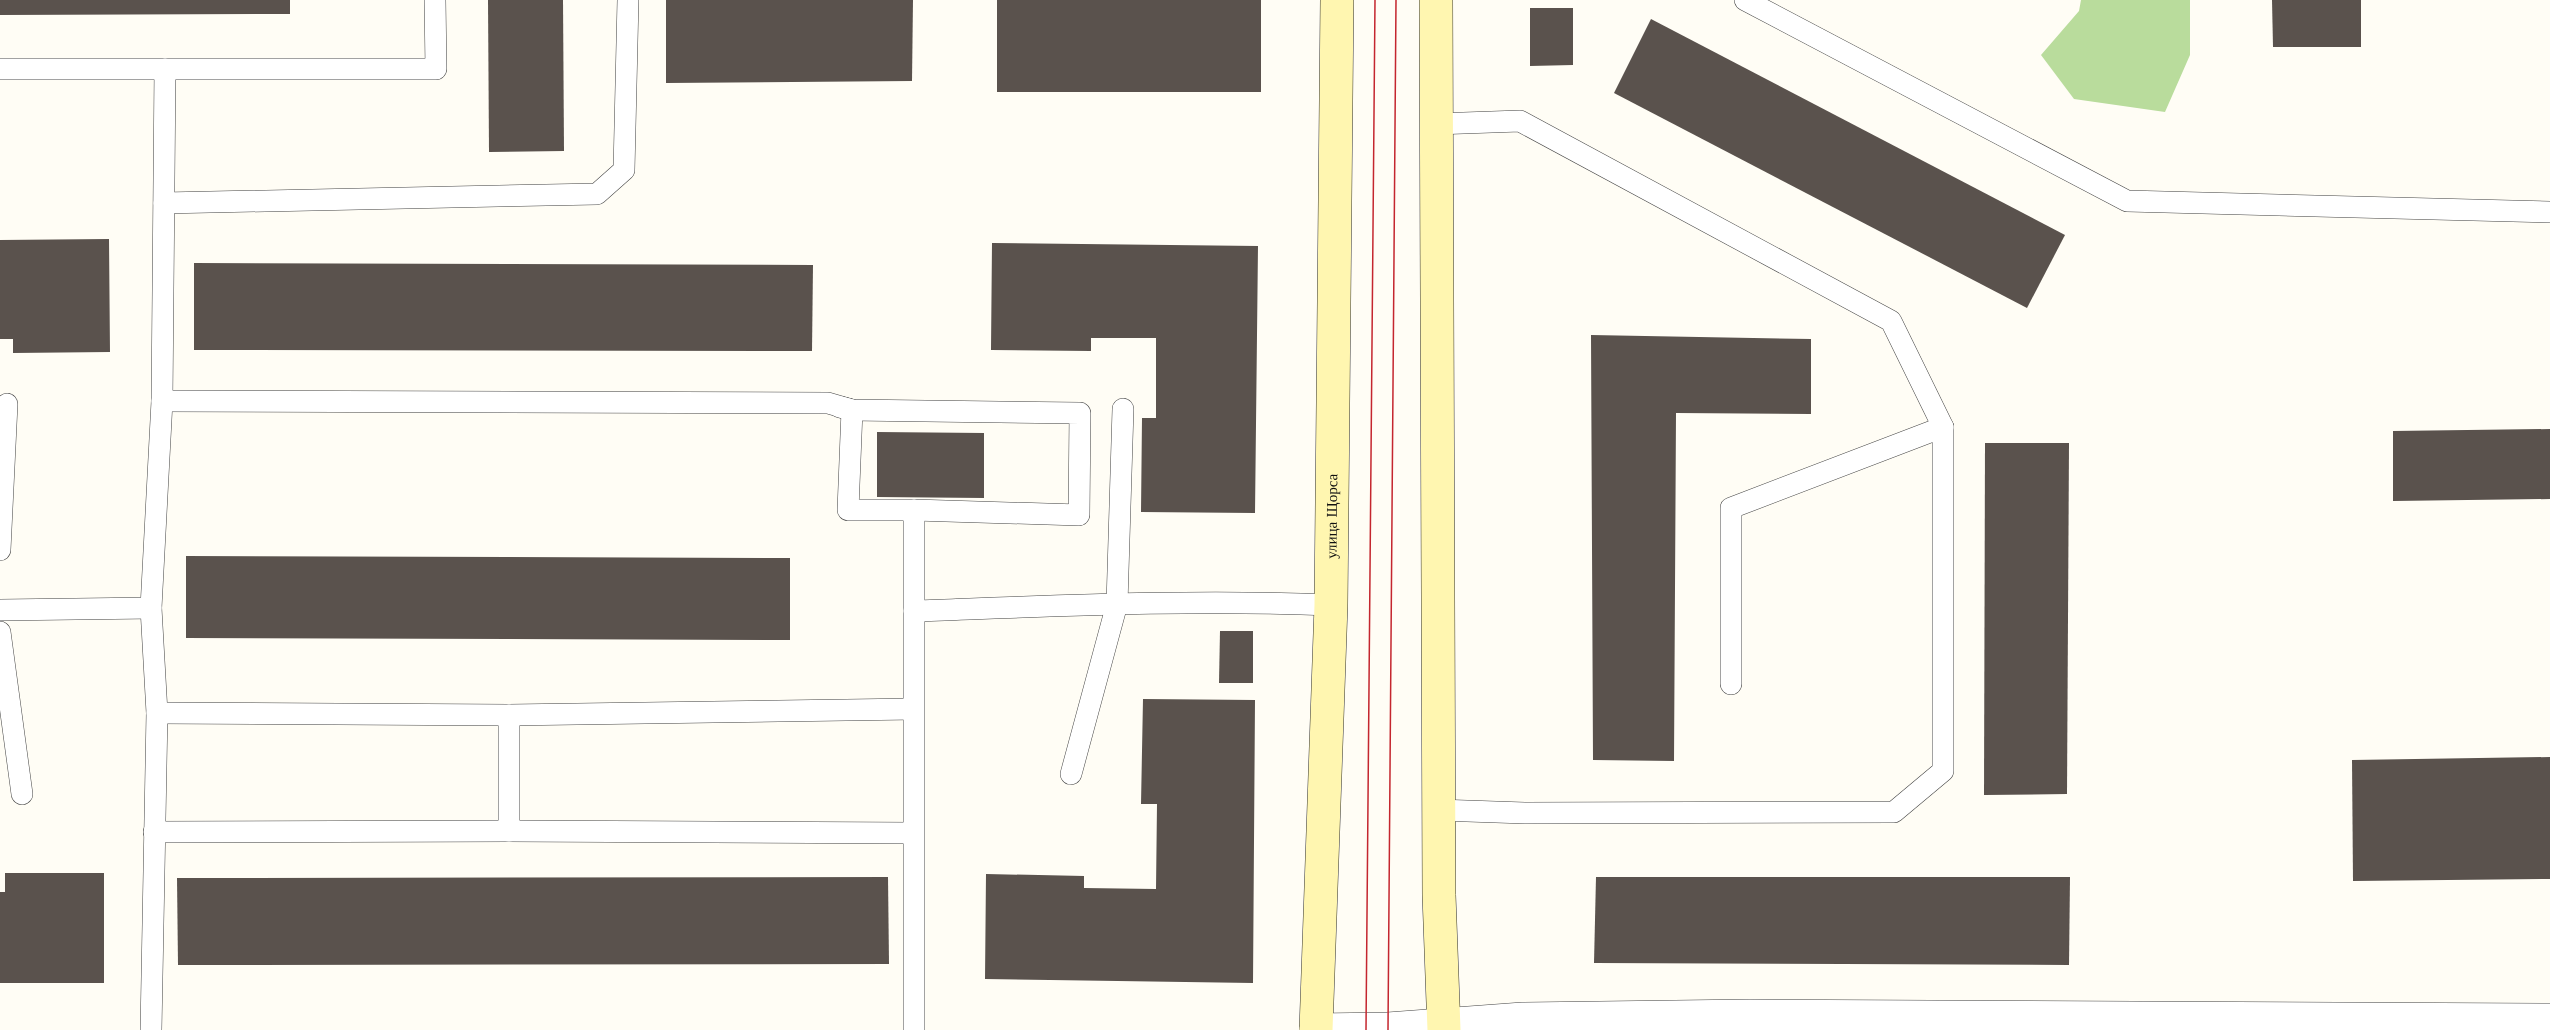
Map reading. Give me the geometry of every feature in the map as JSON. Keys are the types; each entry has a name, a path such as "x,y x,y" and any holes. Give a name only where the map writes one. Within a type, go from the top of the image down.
{"main road":[{"name":"улица Щорса","path":"1316,1030 1331,605 1337,0"},
{"path":"1436,0 1438,810 1444,1027"}],"street":[{"path":"1316,1030 1444,1027 1523,1019 1749,1023 2550,1020"}],"lane":[{"path":"0,69 436,69 435,0"},
{"path":"164,203 597,194 624,170 628,0"},
{"path":"1744,0 2127,201 2550,212"},
{"path":"151,1030 157,713 151,609 162,401 165,69"},
{"path":"1435,124 1520,121 1891,321 1942,428 1943,771 1894,812 1525,813 1438,810"},
{"path":"162,401 828,403 852,410 1080,413 1079,515 848,510 852,410"},
{"path":"0,549 8,404"},
{"path":"1071,774 1117,604 1123,409"},
{"path":"1731,684 1731,508 1942,428"},
{"path":"914,510 914,1030"},
{"path":"914,611 1117,604 1331,605"},
{"path":"0,610 151,609"},
{"path":"0,632 22,794"},
{"path":"157,713 509,715 913,709"},
{"path":"509,715 509,831"},
{"path":"154,832 913,833"}],"green space":[{"path":"2081,0 2190,0 2190,55 2165,112 2074,99 2041,55 2079,11"}],"building":[{"path":"0,0 290,0 290,14 0,15"},
{"path":"488,0 563,0 564,151 489,152"},
{"path":"666,0 913,0 912,81 666,83"},
{"path":"997,0 1261,0 1261,92 997,92"},
{"path":"2272,0 2361,0 2361,47 2273,47"},
{"path":"1530,8 1573,8 1573,65 1530,66"},
{"path":"1651,19 2065,235 2027,308 1614,93"},
{"path":"109,239 110,352 13,353 13,339 0,339 0,240"},
{"path":"992,243 1258,246 1255,513 1141,512 1142,418 1156,418 1156,338 1091,338 1091,351 991,350"},
{"path":"194,263 813,265 812,351 194,350"},
{"path":"1591,335 1811,339 1811,414 1676,413 1674,761 1593,760"},
{"path":"2550,429 2550,499 2393,501 2393,431"},
{"path":"877,432 984,433 984,498 877,497"},
{"path":"1985,443 2069,443 2067,794 1984,795"},
{"path":"186,556 790,558 790,640 186,638"},
{"path":"1220,631 1253,631 1253,683 1219,683"},
{"path":"1143,699 1255,700 1253,983 985,979 986,874 1084,876 1084,888 1156,889 1157,804 1141,804"},
{"path":"2550,757 2550,879 2353,881 2352,760"},
{"path":"5,873 104,873 104,983 0,983 0,892 5,892"},
{"path":"888,877 889,964 178,965 177,878"},
{"path":"1596,877 2070,877 2069,965 1594,963"}],"tram line":[{"path":"1366,1030 1375,0"},
{"path":"1388,1030 1396,0"}]}
